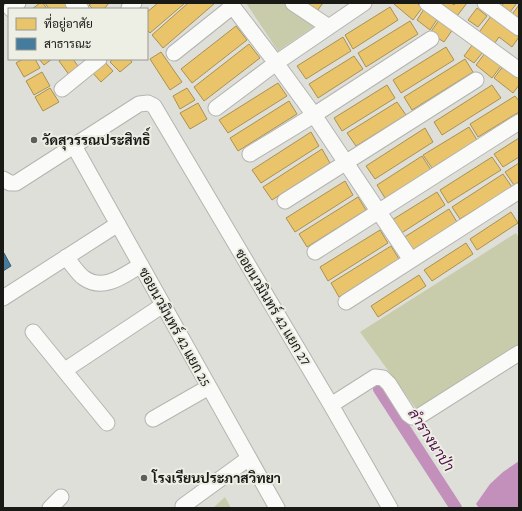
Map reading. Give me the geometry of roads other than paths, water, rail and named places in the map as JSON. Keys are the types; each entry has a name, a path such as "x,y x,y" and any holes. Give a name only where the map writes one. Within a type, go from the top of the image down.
{"street":[{"path":"293,3 329,27"},
{"path":"216,108 276,63 364,3"},
{"path":"427,3 519,70"},
{"path":"485,3 519,28"},
{"path":"174,53 231,4 314,115 411,260"},
{"path":"250,154 432,40"},
{"path":"62,89 98,60"},
{"path":"285,201 476,80"},
{"name":"ซอยนวมินทร์ 42 แยก 27","path":"74,146 139,104 148,102 154,106 331,405 390,508"},
{"path":"315,252 519,122"},
{"path":"3,179 10,183 16,183 74,146"},
{"name":"ซอยนวมินทร์ 42 แยก 25","path":"74,146 277,508"},
{"path":"346,302 519,191"},
{"path":"3,298 118,224"},
{"path":"66,258 83,278 98,284 106,284 116,280 141,265"},
{"path":"65,370 163,305"},
{"path":"33,332 107,423"},
{"path":"331,405 375,377 383,378 389,384 408,414 412,417 418,417 519,353"},
{"path":"153,419 209,387"},
{"path":"183,506 249,458"}],"waterway":[{"name":"ลำรางนาป่า","path":"379,389 456,508"}],"place":[{"name":"วัดสุวรรณประสิทธิ์","path":"34,140"},
{"name":"โรงเรียนประภาสวิทยา","path":"144,478"}]}
